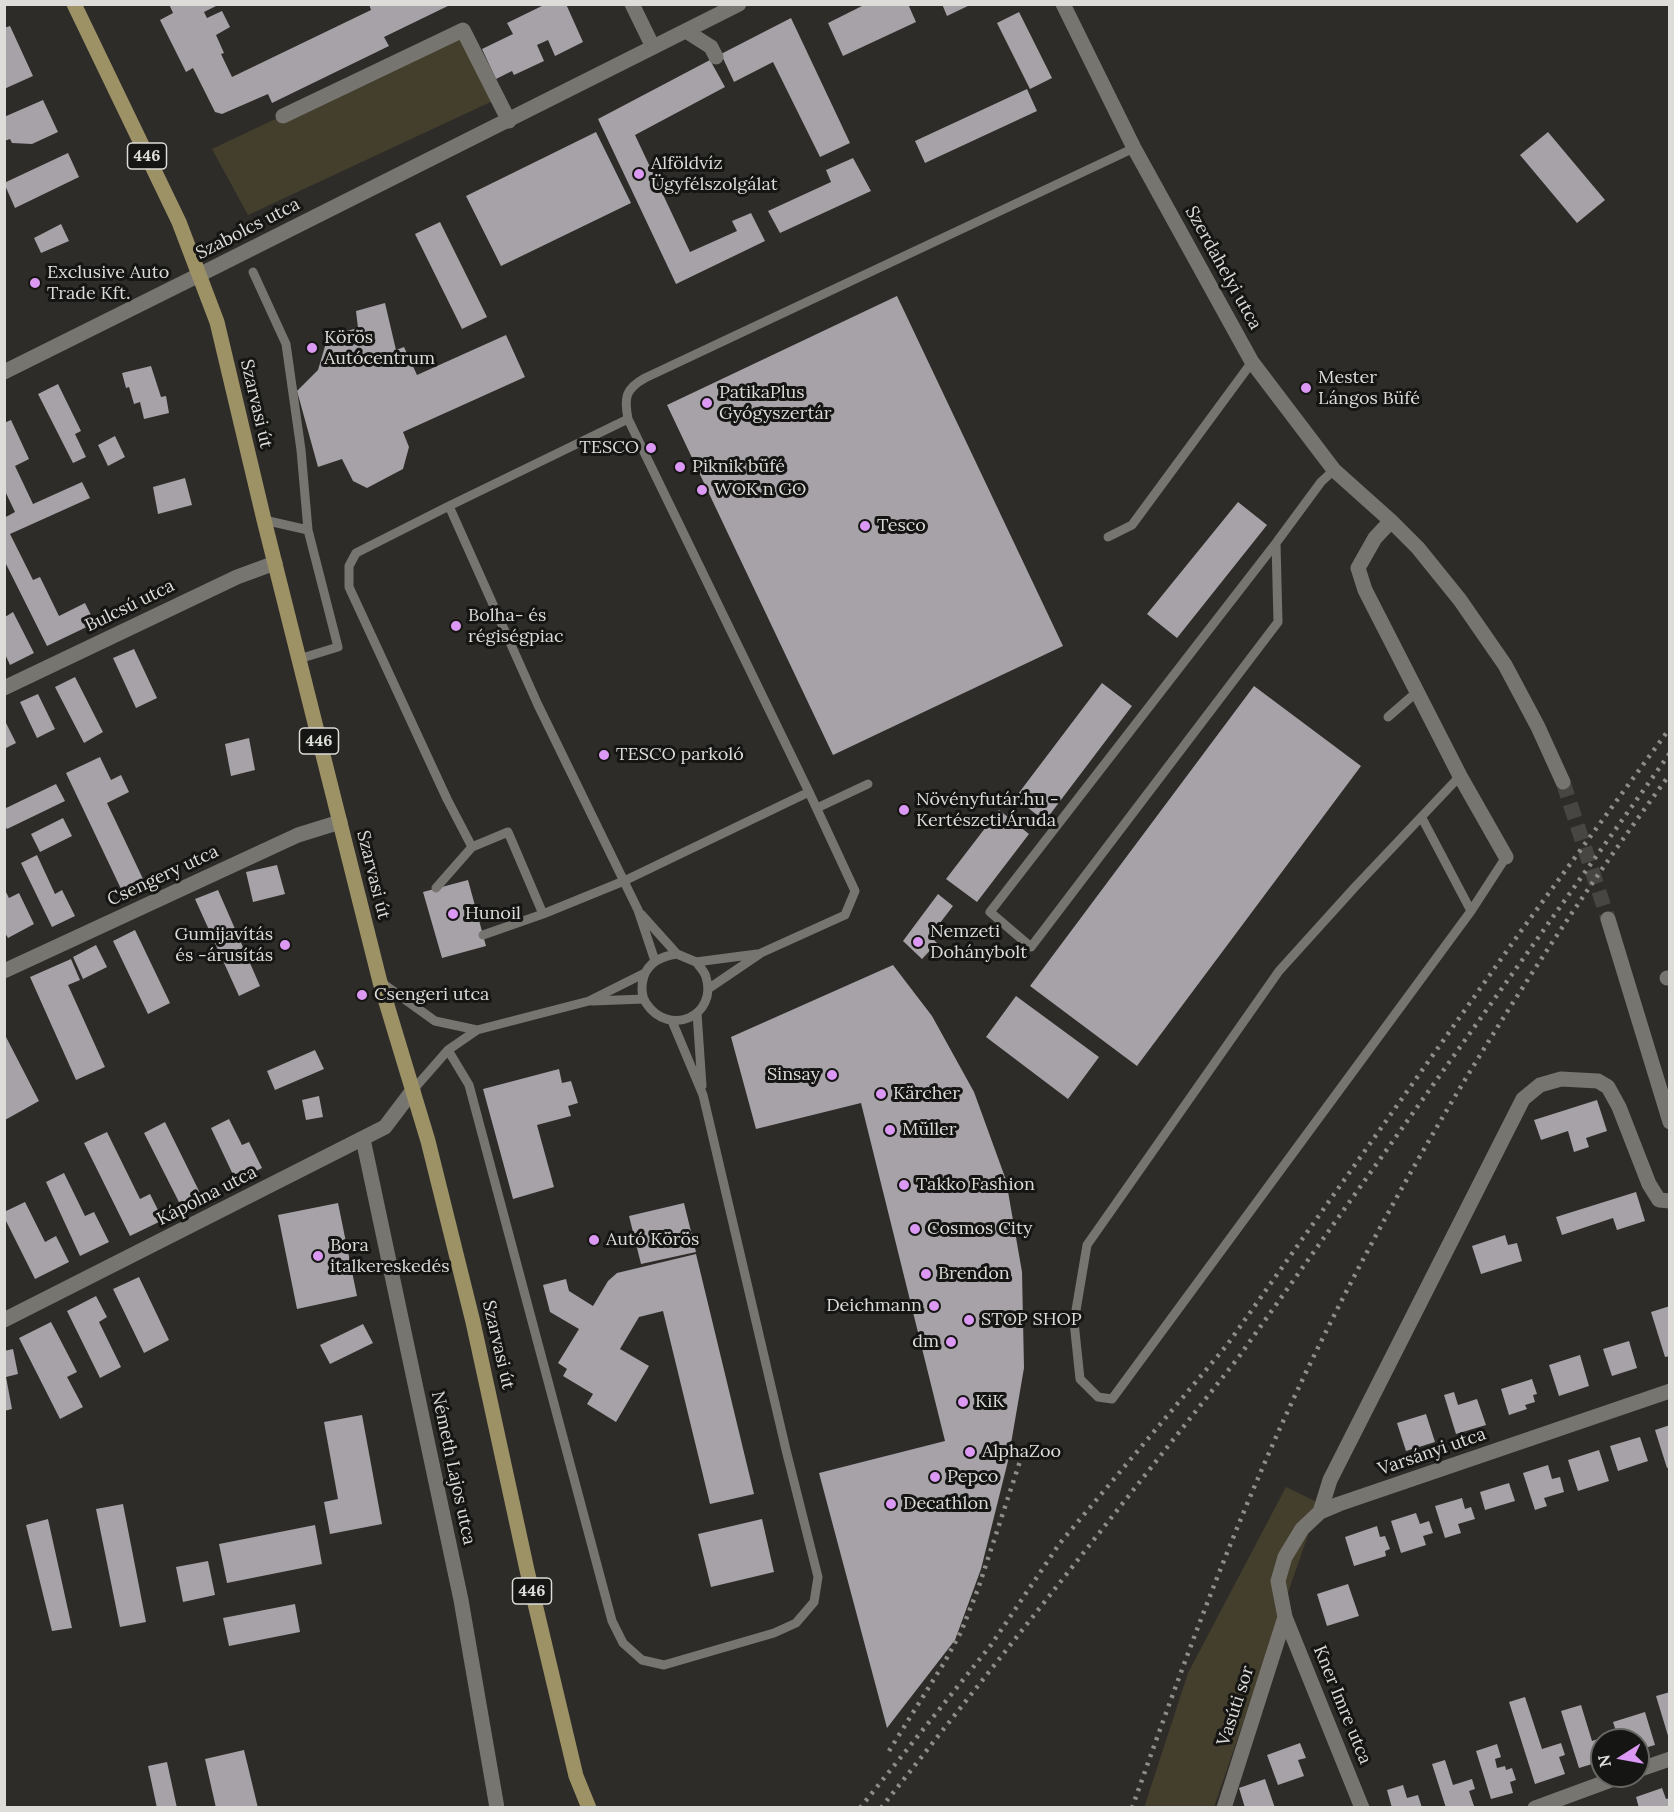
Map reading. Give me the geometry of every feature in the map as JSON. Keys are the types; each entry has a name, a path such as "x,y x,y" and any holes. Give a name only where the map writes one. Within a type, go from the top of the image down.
{"main road":[{"name":"Szarvasi út","path":"74,4 179,222 217,322 264,520 380,982 428,1141 473,1322 527,1570 576,1776 589,1808"},
{"name":"Szarvasi út","path":"576,1776 577,1808"}],"street":[{"path":"632,4 653,47"},
{"name":"Szabolcs utca","path":"4,372 739,4"},
{"name":"Szerdahelyi utca","path":"1063,4 1134,148 1252,362 1334,470 1391,520 1418,548 1460,600 1505,665 1538,727 1563,782"},
{"path":"283,116 463,30 508,121"},
{"path":"686,31 711,47 716,57"},
{"path":"1391,520 1375,538 1358,568 1365,590 1460,776 1506,857"},
{"name":"Bulcsú utca","path":"4,688 237,577 275,563"},
{"name":"Csengery utca","path":"4,971 298,835 340,822"},
{"path":"1608,919 1670,1122"},
{"path":"1320,1512 1330,1480 1523,1099 1540,1085 1561,1079 1598,1081 1608,1087 1619,1107 1649,1184 1659,1200 1670,1201"},
{"name":"Kápolna utca","path":"4,1320 385,1127 413,1090"},
{"name":"Németh Lajos utca","path":"363,1138 461,1600 497,1808"},
{"name":"Varsányi utca","path":"1285,1617 1278,1581 1285,1557 1302,1529 1320,1512 1670,1391"},
{"name":"Vasúti sor","path":"1224,1808 1285,1617"},
{"name":"Kner Imre utca","path":"1285,1617 1362,1808"},
{"path":"1650,1766 1670,1759"},
{"path":"1535,1808 1590,1788"}],"lane":[{"path":"708,989 761,953 845,915 855,891 628,419 625,400 634,384 645,378 1134,148"},
{"path":"253,272 286,344 301,450 308,530 338,648 299,659"},
{"path":"1108,537 1132,525 1252,362"},
{"path":"472,847 451,807 349,587 349,566 356,553 628,419"},
{"path":"1276,543 1278,622 1031,947 990,912 1321,482 1334,470"},
{"path":"448,506 538,705 638,910 655,961"},
{"path":"264,520 308,530"},
{"path":"1388,717 1418,691"},
{"path":"1460,776 1355,887 1279,972 1087,1245 1074,1322 1080,1379 1098,1397 1112,1399 1471,911 1506,857"},
{"path":"817,808 868,784"},
{"path":"483,935 543,914 624,881 809,792"},
{"path":"1422,818 1471,911"},
{"path":"436,888 472,847 508,832 543,914"},
{"path":"638,910 677,954 696,962 706,975 708,989 704,1004 697,1013 687,1019 672,1022 660,1018 652,1013 644,999 642,984 645,973"},
{"path":"696,962 761,953"},
{"path":"413,1090 448,1050 477,1030 589,1000 645,973 655,961 677,954"},
{"path":"380,982 435,1021 477,1030"},
{"path":"589,1000 644,999"},
{"path":"448,1050 469,1085 612,1621 623,1643 642,1660 664,1665 774,1633 796,1623 814,1602 818,1577 703,1095 697,1013"},
{"path":"672,1022 703,1095"}],"shaded area":[{"path":"463,30 497,99 248,215 212,149"},
{"path":"1286,1487 1319,1503 1214,1807 1144,1808 1188,1673"}],"building":[{"path":"169,4 220,4 204,12 207,18 222,11 230,27 216,35 224,53 221,54 232,77 371,10 369,4 452,4 384,37 389,46 272,103 268,94 222,114 215,112 193,68 186,72 160,20 173,13"},
{"path":"546,4 566,4 583,42 555,56 548,40 537,45 544,61 514,75 512,71 496,79 482,49 513,34 507,23"},
{"path":"866,4 908,4 916,22 843,56 828,23"},
{"path":"942,4 972,4 947,16"},
{"path":"1019,12 1052,78 1030,89 997,23"},
{"name":"Alföldvíz Ügyfélszolgálat","path":"791,18 850,143 820,157 773,62 734,82 721,54"},
{"path":"10,26 33,76 4,89 4,28"},
{"name":"Alföldvíz Ügyfélszolgálat","path":"710,60 725,87 635,135 690,252 737,231 732,221 751,213 765,241 676,284 598,119"},
{"path":"1027,89 1037,111 925,163 915,141"},
{"path":"43,100 58,132 32,144 12,143 10,139 4,141 4,117"},
{"path":"596,132 631,203 501,266 466,196"},
{"path":"1548,132 1605,200 1577,223 1520,155"},
{"path":"68,153 79,177 15,208 4,183"},
{"name":"Alföldvíz Ügyfélszolgálat","path":"853,158 871,191 780,233 768,211 831,182 826,170"},
{"path":"440,222 487,317 462,329 415,234"},
{"path":"61,224 69,241 41,253 34,238"},
{"name":"Tesco","path":"897,296 1063,646 833,755 667,405"},
{"path":"385,303 396,350 404,347 417,375 506,335 525,377 403,432 409,447 403,469 367,488 353,481 342,459 318,467 297,391 318,370 328,336 358,328 356,311"},
{"path":"151,366 161,397 166,396 169,413 144,419 140,402 134,404 122,373"},
{"path":"58,384 81,431 75,434 86,457 73,463 38,394"},
{"path":"11,420 29,459 15,466 33,504 82,482 90,498 10,534 33,580 40,577 59,616 85,603 95,623 47,646 4,560 4,518 15,512 4,489 4,423"},
{"path":"115,436 125,457 108,466 98,445"},
{"path":"185,478 192,505 158,514 153,487"},
{"path":"1238,502 1267,525 1177,638 1147,614"},
{"path":"13,612 34,653 10,665 5,654 5,617"},
{"path":"134,649 157,698 136,708 113,658"},
{"path":"75,677 103,732 84,743 55,687"},
{"path":"1102,683 1132,706 1045,821 1015,798"},
{"path":"1254,686 1361,766 1137,1066 1030,986"},
{"path":"38,694 55,729 37,738 20,702"},
{"path":"4,719 16,743 4,749"},
{"path":"249,738 255,770 231,776 225,744"},
{"path":"100,757 111,780 121,775 129,792 107,803 144,881 122,891 66,773"},
{"path":"56,784 65,801 7,829 4,824 4,809"},
{"path":"999,810 1029,834 977,902 946,879"},
{"path":"63,818 72,836 40,852 31,834"},
{"path":"37,855 55,894 62,890 75,916 52,927 21,863"},
{"path":"277,865 285,894 253,902 246,872"},
{"name":"Hunoil","path":"468,880 486,946 442,958 423,892"},
{"path":"4,888 9,898 19,893 34,924 8,938 4,931"},
{"path":"218,890 260,986 239,996 195,899"},
{"path":"938,894 953,906 930,936 937,943 922,959 903,941"},
{"path":"135,930 170,1003 148,1014 113,941"},
{"path":"96,945 107,967 83,979 73,957"},
{"path":"71,959 80,980 68,985 105,1067 76,1080 30,977"},
{"name":"STOP SHOP","path":"893,965 932,1016 974,1092 1006,1180 1022,1272 1024,1368 1008,1461 981,1569 955,1640 887,1728 819,1473 945,1441 861,1103 756,1129 731,1037"},
{"path":"1016,996 1099,1057 1068,1099 986,1037"},
{"path":"5,1035 39,1101 5,1120"},
{"path":"315,1050 324,1069 275,1090 267,1071"},
{"path":"559,1069 562,1083 571,1081 578,1103 568,1106 571,1116 537,1125 554,1187 513,1199 483,1089"},
{"path":"319,1096 323,1117 306,1120 302,1100"},
{"path":"1597,1100 1607,1131 1586,1138 1589,1147 1574,1152 1568,1131 1541,1140 1534,1120"},
{"path":"229,1119 242,1145 249,1142 262,1168 236,1181 211,1128"},
{"path":"165,1122 203,1199 183,1210 144,1133"},
{"path":"107,1132 140,1199 150,1194 163,1220 130,1236 84,1143"},
{"path":"64,1173 85,1216 94,1212 109,1242 80,1256 46,1182"},
{"path":"1636,1192 1645,1221 1617,1230 1613,1218 1562,1235 1556,1217"},
{"path":"25,1202 45,1242 56,1236 69,1262 35,1279 4,1217 4,1212"},
{"name":"Bora italkereskedés","path":"338,1203 357,1296 297,1309 278,1215"},
{"path":"684,1203 696,1252 641,1264 629,1216"},
{"path":"1505,1235 1508,1245 1517,1243 1522,1261 1481,1274 1472,1246"},
{"path":"696,1254 754,1494 710,1504 663,1311 639,1317 620,1349 649,1366 616,1422 587,1404 593,1394 563,1376 567,1369 558,1363 579,1329 550,1312 543,1285 566,1279 569,1291 593,1306 608,1281 617,1273"},
{"path":"139,1277 169,1340 144,1353 113,1289"},
{"path":"96,1296 107,1317 99,1322 121,1367 100,1378 67,1311"},
{"path":"1670,1306 1670,1356 1665,1357 1651,1312"},
{"path":"51,1322 77,1372 67,1377 83,1407 60,1419 19,1338"},
{"path":"363,1324 373,1343 330,1364 320,1345"},
{"path":"1629,1341 1637,1368 1612,1376 1603,1349"},
{"path":"13,1349 18,1374 6,1377 12,1409 4,1411 4,1351"},
{"path":"1580,1355 1589,1386 1559,1396 1549,1365"},
{"path":"1532,1379 1537,1394 1533,1395 1535,1402 1525,1405 1527,1409 1509,1415 1501,1389"},
{"path":"1454,1392 1458,1405 1477,1399 1486,1425 1456,1434 1444,1395"},
{"path":"1426,1414 1435,1442 1406,1451 1397,1423"},
{"path":"362,1415 382,1524 330,1534 324,1502 338,1499 324,1422"},
{"path":"1670,1425 1670,1467 1667,1468 1655,1430"},
{"path":"1640,1437 1648,1461 1618,1471 1610,1446"},
{"path":"1599,1450 1609,1481 1578,1491 1568,1460"},
{"path":"1548,1465 1552,1479 1560,1477 1564,1492 1544,1498 1547,1506 1535,1510 1523,1473"},
{"path":"1509,1483 1515,1501 1485,1510 1480,1492"},
{"path":"1462,1498 1465,1509 1471,1507 1475,1519 1458,1524 1461,1533 1445,1538 1435,1506"},
{"path":"123,1504 146,1622 120,1627 96,1509"},
{"path":"1416,1513 1420,1524 1429,1521 1433,1533 1423,1536 1426,1545 1401,1553 1391,1521"},
{"path":"48,1519 72,1628 52,1631 26,1525"},
{"path":"762,1519 774,1572 711,1587 698,1534"},
{"path":"315,1525 322,1564 227,1583 219,1544"},
{"path":"1377,1526 1380,1537 1385,1536 1390,1549 1385,1551 1386,1556 1354,1566 1345,1537"},
{"path":"208,1561 215,1595 183,1602 176,1567"},
{"path":"1348,1584 1359,1616 1327,1626 1317,1594"},
{"path":"295,1604 300,1632 229,1646 223,1618"},
{"path":"1670,1692 1670,1739 1669,1739 1656,1696"},
{"path":"1525,1697 1542,1749 1561,1743 1565,1755 1559,1757 1565,1774 1535,1784 1509,1702"},
{"path":"1581,1705 1590,1734 1590,1765 1579,1768 1561,1711"},
{"path":"1645,1712 1650,1728 1615,1728 1613,1722"},
{"path":"1650,1728 1655,1745 1650,1746"},
{"path":"1300,1743 1306,1758 1298,1760 1304,1776 1278,1785 1267,1755"},
{"path":"1497,1744 1501,1757 1495,1759 1497,1768 1505,1766 1506,1770 1512,1768 1516,1780 1510,1782 1513,1793 1491,1799 1476,1751"},
{"path":"244,1750 258,1808 216,1808 205,1759"},
{"path":"1445,1760 1453,1785 1472,1779 1475,1789 1469,1791 1474,1806 1446,1808 1432,1764"},
{"path":"167,1762 177,1808 157,1808 148,1766"},
{"path":"1265,1779 1275,1808 1245,1808 1239,1788"},
{"path":"1403,1785 1407,1798 1418,1795 1422,1808 1392,1808 1387,1790"},
{"path":"1662,1788 1666,1799 1670,1798 1670,1808 1639,1808 1636,1797"}],"tunnel":[{"path":"1563,782 1608,919"}],"railway":[{"path":"860,1808 991,1645 1060,1543 1227,1345 1521,931 1670,728"},
{"path":"881,1808 1238,1358 1670,753"},
{"path":"1132,1808 1193,1640 1237,1529 1284,1420 1348,1288 1389,1211 1476,1062 1570,916 1670,774"},
{"path":"889,1751 961,1632 978,1589 1026,1443"}],"place":[{"name":"Alföldvíz Ügyfélszolgálat","path":"639,174"},
{"name":"Exclusive Auto Trade Kft.","path":"35,283"},
{"name":"Körös Autócentrum","path":"312,348"},
{"name":"Mester Lángos Büfé","path":"1306,388"},
{"name":"PatikaPlus Gyógyszertár","path":"707,403"},
{"name":"TESCO","path":"651,448"},
{"name":"Piknik büfé","path":"680,467"},
{"name":"WOK n GO","path":"702,490"},
{"name":"Tesco","path":"865,526"},
{"name":"Bolha- és régiségpiac","path":"456,626"},
{"name":"TESCO parkoló","path":"604,755"},
{"name":"Növényfutár.hu - Kertészeti Áruda","path":"904,810"},
{"name":"Hunoil","path":"453,914"},
{"name":"Nemzeti Dohánybolt","path":"918,942"},
{"name":"Gumijavítás és -árusítás","path":"285,945"},
{"name":"Csengeri utca","path":"362,995"},
{"name":"Sinsay","path":"832,1075"},
{"name":"Kärcher","path":"881,1094"},
{"name":"Müller","path":"890,1130"},
{"name":"Takko Fashion","path":"904,1185"},
{"name":"Cosmos City","path":"915,1229"},
{"name":"Autó Körös","path":"594,1240"},
{"name":"Bora italkereskedés","path":"318,1256"},
{"name":"Brendon","path":"926,1274"},
{"name":"Deichmann","path":"934,1306"},
{"name":"STOP SHOP","path":"969,1320"},
{"name":"dm","path":"951,1342"},
{"name":"KiK","path":"963,1402"},
{"name":"AlphaZoo","path":"970,1452"},
{"name":"Pepco","path":"935,1477"},
{"name":"Decathlon","path":"891,1504"}]}
